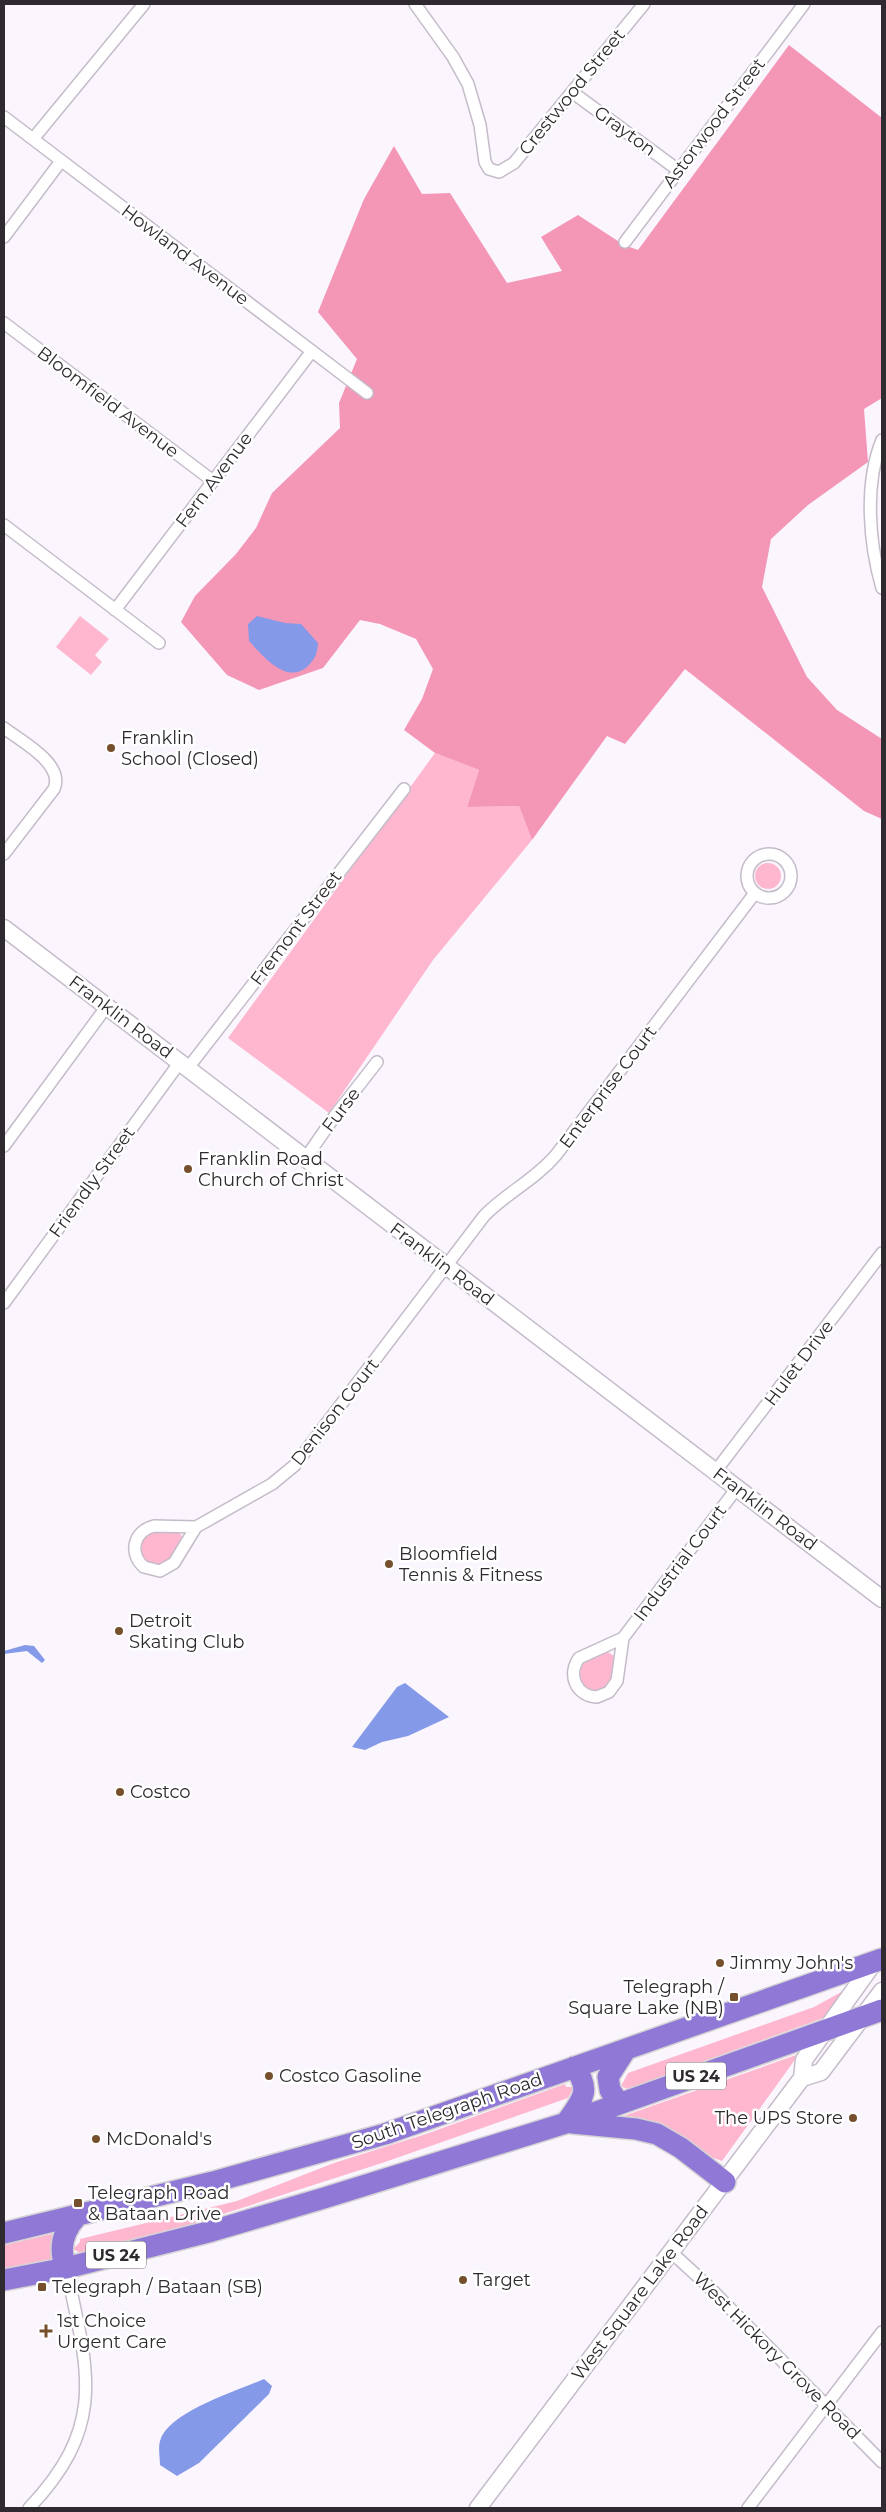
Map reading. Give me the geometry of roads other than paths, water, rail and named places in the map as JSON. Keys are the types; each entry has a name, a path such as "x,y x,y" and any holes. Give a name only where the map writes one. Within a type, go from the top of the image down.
{"highway":[{"name":"South Telegraph Road","path":"4,2233 196,2187 411,2125 880,1957"},
{"name":"US 24","path":"4,2280 66,2268 228,2227 566,2123 873,2013"},
{"path":"619,2104 610,2090 608,2077 626,2049"},
{"path":"574,2067 584,2080 585,2092 566,2123 636,2129 657,2134 681,2148 725,2182"},
{"path":"66,2268 62,2258 63,2240 69,2224 77,2216"}],"street":[{"path":"33,139 144,4"},
{"name":"Crestwood Street","path":"415,4 463,76 477,110 484,162 494,171 502,171 514,163 644,4"},
{"name":"Astorwood Street","path":"625,242 804,4"},
{"name":"Grayton","path":"572,92 678,170"},
{"name":"Howland Avenue","path":"4,117 367,393"},
{"path":"4,237 61,161"},
{"name":"Bloomfield Avenue","path":"4,323 213,481"},
{"name":"Fern Avenue","path":"116,610 312,351"},
{"path":"882,440 873,471 871,504 875,551 882,588"},
{"path":"4,525 159,643"},
{"path":"4,728 44,759 55,771 56,784 4,854"},
{"name":"Fremont Street","path":"184,1065 404,789"},
{"name":"Enterprise Court","path":"446,1267 490,1211 549,1164 755,893"},
{"name":"Franklin Road","path":"4,928 882,1599"},
{"path":"4,1146 107,1006"},
{"name":"Furse","path":"305,1159 334,1117 377,1062"},
{"name":"Friendly Street","path":"4,1302 184,1065"},
{"name":"Hulet Drive","path":"716,1472 882,1254"},
{"name":"Denison Court","path":"196,1527 178,1559 170,1567 154,1571 144,1567 137,1559 135,1543 140,1533 149,1527 196,1527 272,1484 288,1472 446,1267"},
{"name":"Industrial Court","path":"623,1638 579,1658 573,1673 575,1684 582,1692 592,1697 602,1696 615,1686 623,1638 737,1488"},
{"name":"West Square Lake Road","path":"478,2508 802,2078 804,2060 880,1957"},
{"name":"West Square Lake Road","path":"802,2078 821,2072 873,2013 882,1991"},
{"name":"West Hickory Grove Road","path":"670,2251 827,2405 882,2462"},
{"path":"30,2508 44,2493 67,2461 79,2436 85,2409 86,2386 83,2346 66,2268"},
{"path":"748,2508 882,2332"}],"water":[{"path":"257,616 285,623 301,624 318,643 312,662 299,672 283,670 275,666 249,641 248,624"},
{"path":"25,1645 34,1646 45,1660 42,1663 27,1651 4,1654 4,1651"},
{"path":"405,1683 449,1717 408,1736 382,1742 365,1750 352,1747 397,1687"},
{"path":"264,2379 272,2386 269,2394 199,2463 177,2476 160,2465 160,2441 166,2431 176,2421 189,2412 221,2396"}],"place":[{"name":"Franklin School (Closed)","path":"111,748"},
{"name":"Franklin Road Church of Christ","path":"188,1169"},
{"name":"Bloomfield Tennis & Fitness","path":"389,1564"},
{"name":"Detroit Skating Club","path":"119,1631"},
{"name":"Costco","path":"120,1792"},
{"name":"Jimmy John's","path":"720,1963"},
{"name":"Telegraph / Square Lake (NB)","path":"734,1997"},
{"name":"Costco Gasoline","path":"269,2076"},
{"name":"The UPS Store","path":"853,2118"},
{"name":"McDonald's","path":"96,2139"},
{"name":"Telegraph Road & Bataan Drive","path":"78,2203"},
{"name":"Target","path":"463,2280"},
{"name":"Telegraph / Bataan (SB)","path":"42,2287"},
{"name":"1st Choice Urgent Care","path":"46,2331"}]}
